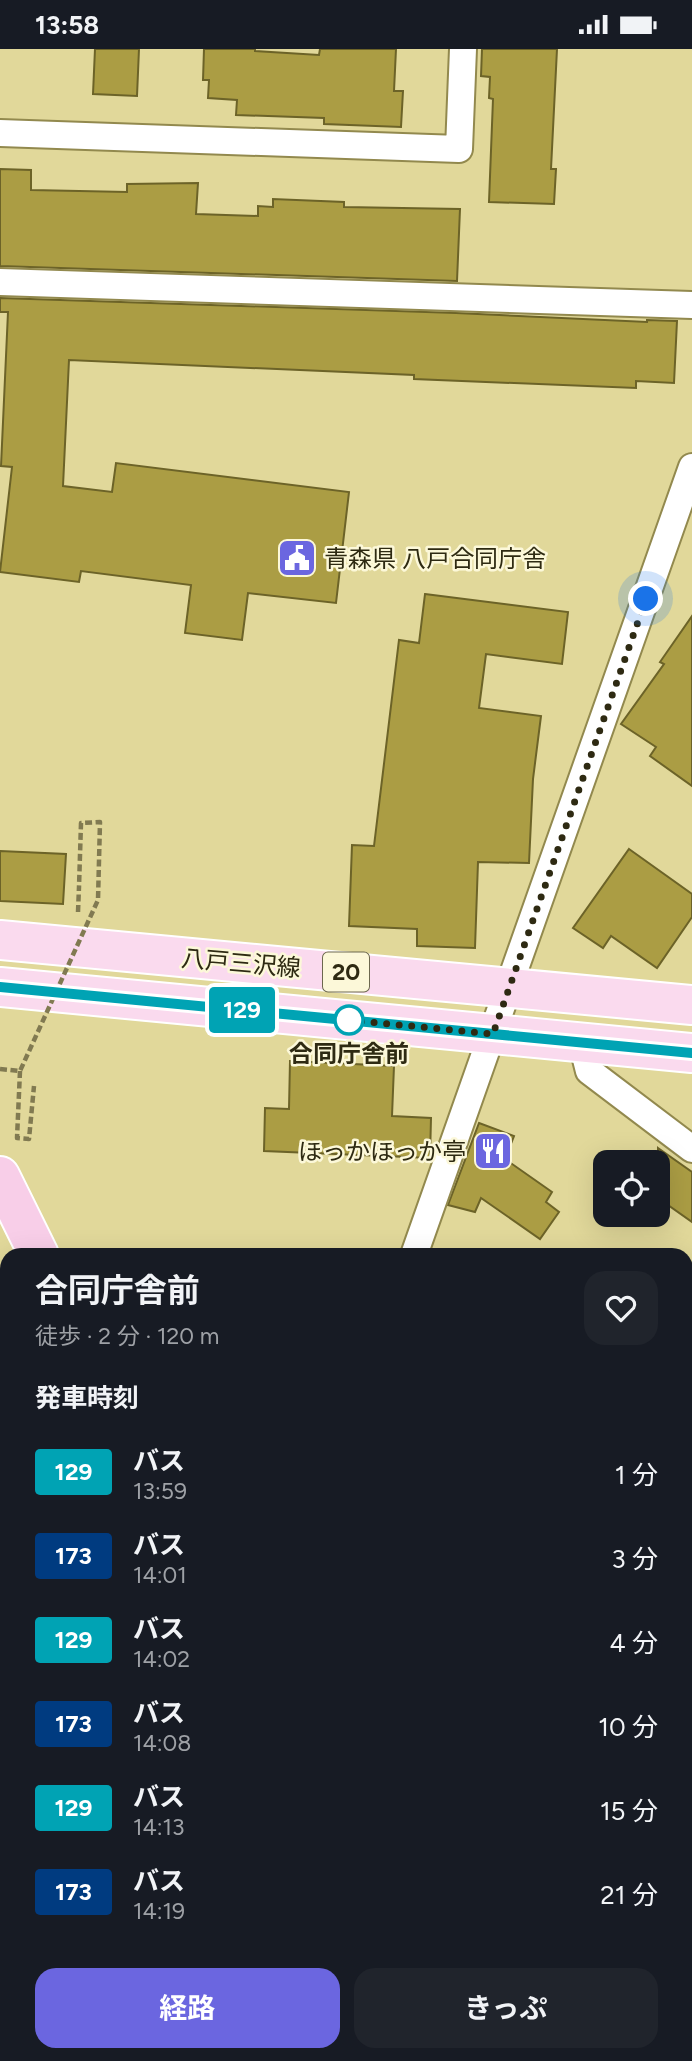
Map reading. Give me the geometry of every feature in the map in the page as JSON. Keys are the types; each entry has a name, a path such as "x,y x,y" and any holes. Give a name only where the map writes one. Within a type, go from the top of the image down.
{"highway":[{"path":"0,1176 36,1248"}],"main road":[{"name":"八戸三沢線","path":"0,940 692,1005"},
{"name":"八戸三沢線","path":"0,987 692,1053"}],"street":[{"path":"0,133 459,149 463,49"},
{"path":"0,282 692,306"},
{"path":"417,1248 692,467"},
{"path":"582,1042 589,1071 692,1149"}],"path":[{"path":"34,1086 29,1139 17,1138 20,1071 98,900 100,822 81,823 77,923"},
{"path":"0,1069 20,1071"}],"building":[{"path":"95,49 139,49 137,96 93,94"},
{"path":"204,49 255,49 319,55 320,49 396,49 394,91 403,91 401,127 324,124 324,118 236,115 237,100 208,98 209,80 203,80"},
{"path":"482,49 557,49 551,169 556,169 554,204 489,202 493,99 489,98 490,77 481,76"},
{"path":"0,169 31,170 31,190 127,192 127,184 198,183 196,214 258,216 258,206 273,207 273,199 344,202 344,207 460,209 457,281 0,266"},
{"path":"0,298 677,321 674,383 636,381 636,388 69,360 63,486 112,492 116,463 349,492 336,603 248,593 242,640 185,633 191,585 81,571 79,582 0,572 12,467 1,466 8,312 0,312"},
{"path":"425,594 568,612 562,664 486,654 479,708 541,716 533,779 529,863 478,862 475,948 417,946 417,929 349,926 352,845 374,846 399,640 419,643"},
{"path":"692,616 692,786 650,756 656,747 621,724 664,664 660,662"},
{"path":"629,849 692,894 692,917 657,968 611,936 603,948 573,928"},
{"path":"0,851 66,854 63,904 0,901"},
{"path":"290,1061 394,1066 392,1116 431,1118 430,1158 264,1151 265,1108 289,1109"},
{"path":"479,1123 514,1136 505,1159 552,1192 546,1202 559,1212 540,1239 481,1198 475,1212 448,1205"},
{"path":"670,1156 692,1172 692,1222 670,1206"}],"bus line":[{"name":"129","path":"0,987 692,1053"}],"place":[{"name":"青森県 八戸合同庁舎","path":"297,558"},
{"name":"合同庁舎前","path":"349,1020"},
{"name":"ほっかほっか亭","path":"493,1151"}],"route":[{"path":"349,1020 493,1034 646,599"}]}
